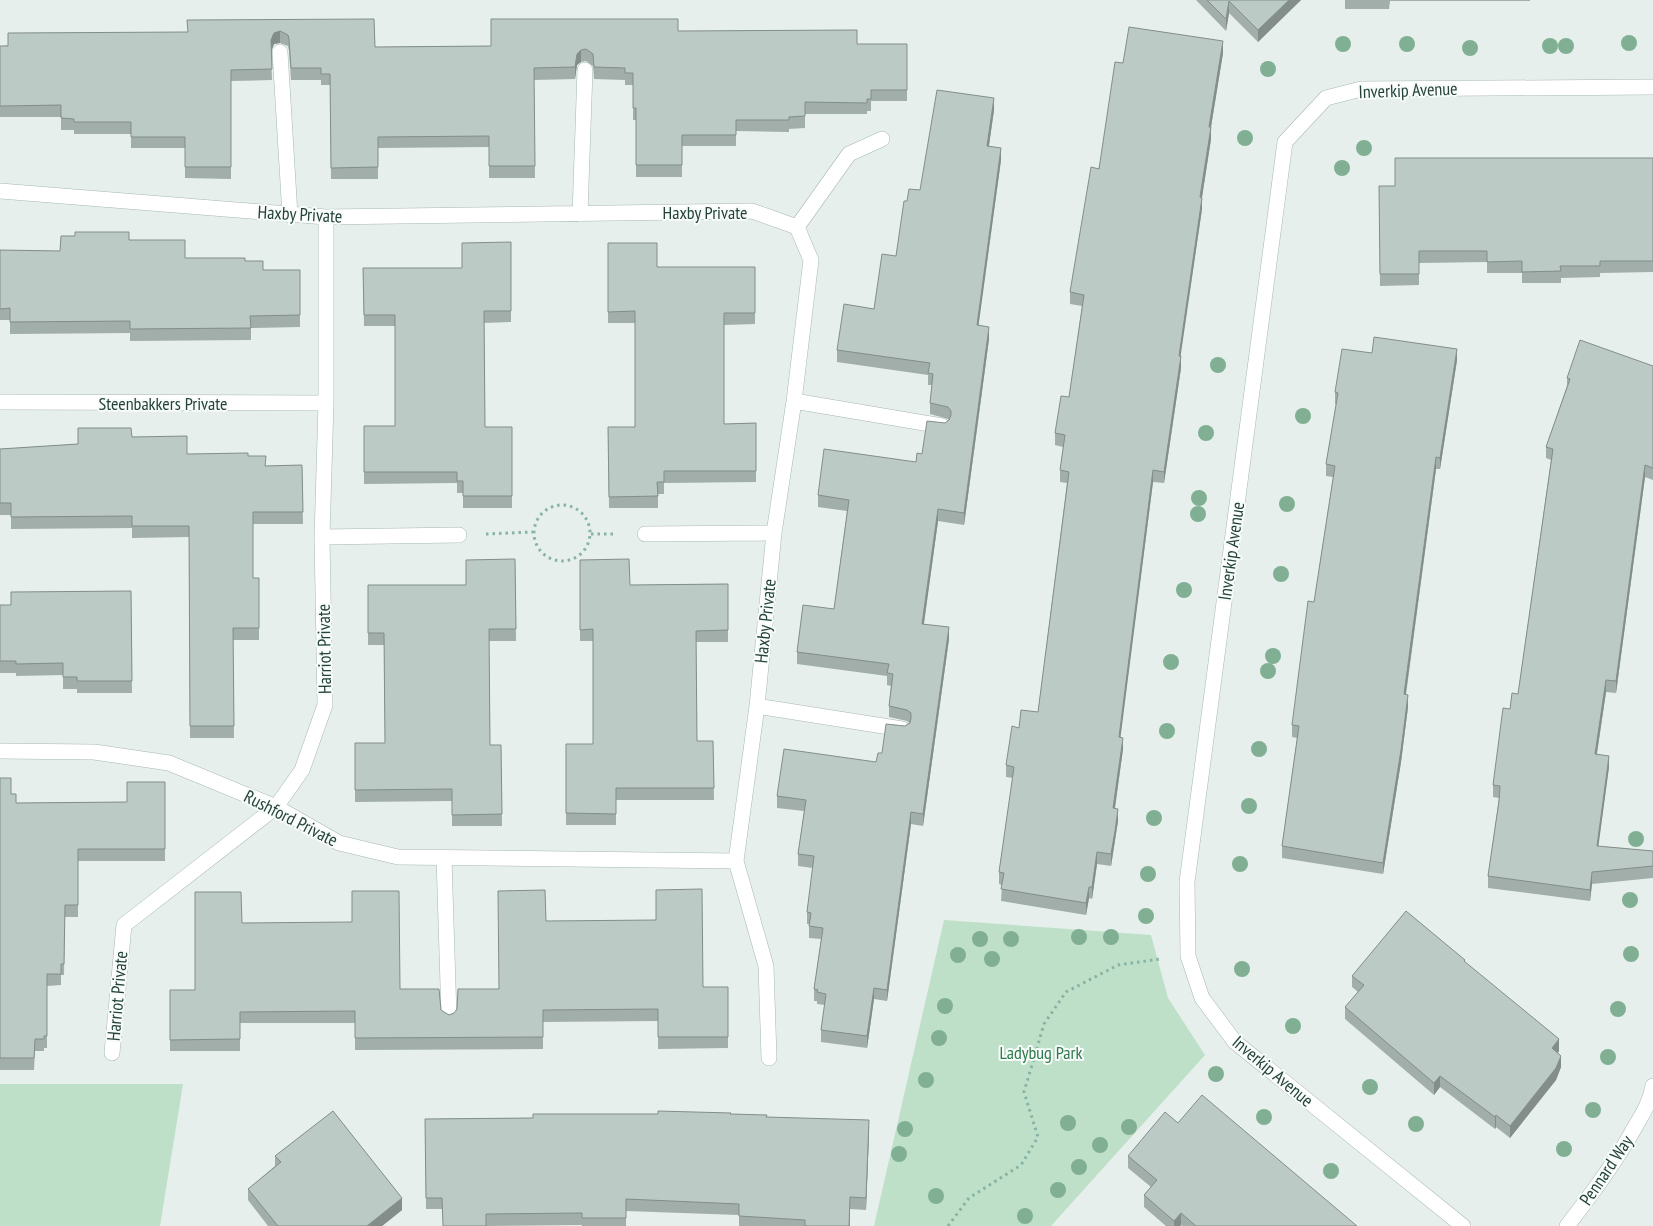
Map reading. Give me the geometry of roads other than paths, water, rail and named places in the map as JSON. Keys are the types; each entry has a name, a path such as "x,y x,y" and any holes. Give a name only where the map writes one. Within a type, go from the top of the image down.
{"street":[{"path":"280,52 290,215"},
{"path":"580,214 585,70"},
{"name":"Inverkip Avenue","path":"1463,1226 1235,1042 1202,998 1188,956 1188,882 1285,142 1326,98 1361,89 1653,87"},
{"path":"797,226 849,154 882,139"},
{"name":"Haxby Private","path":"0,191 326,217 752,211 797,226 811,260 794,401 774,533 757,706 736,860"},
{"name":"Harriot Private","path":"112,1053 124,925 276,807 302,770 325,705 322,537 326,403 326,217"},
{"path":"794,401 942,426"},
{"name":"Steenbakkers Private","path":"0,402 326,403"},
{"path":"645,534 774,533"},
{"path":"322,537 459,536"},
{"path":"757,706 902,729"},
{"name":"Rushford Private","path":"0,751 94,752 169,762 276,807 339,843 398,857 736,860"},
{"path":"444,858 449,1016"},
{"path":"736,860 766,966 769,1058"},
{"name":"Pennard Way","path":"1567,1226 1602,1181 1624,1146 1650,1102 1653,1086"}],"park label":[{"name":"Ladybug Park","path":"1041,1052"}]}
